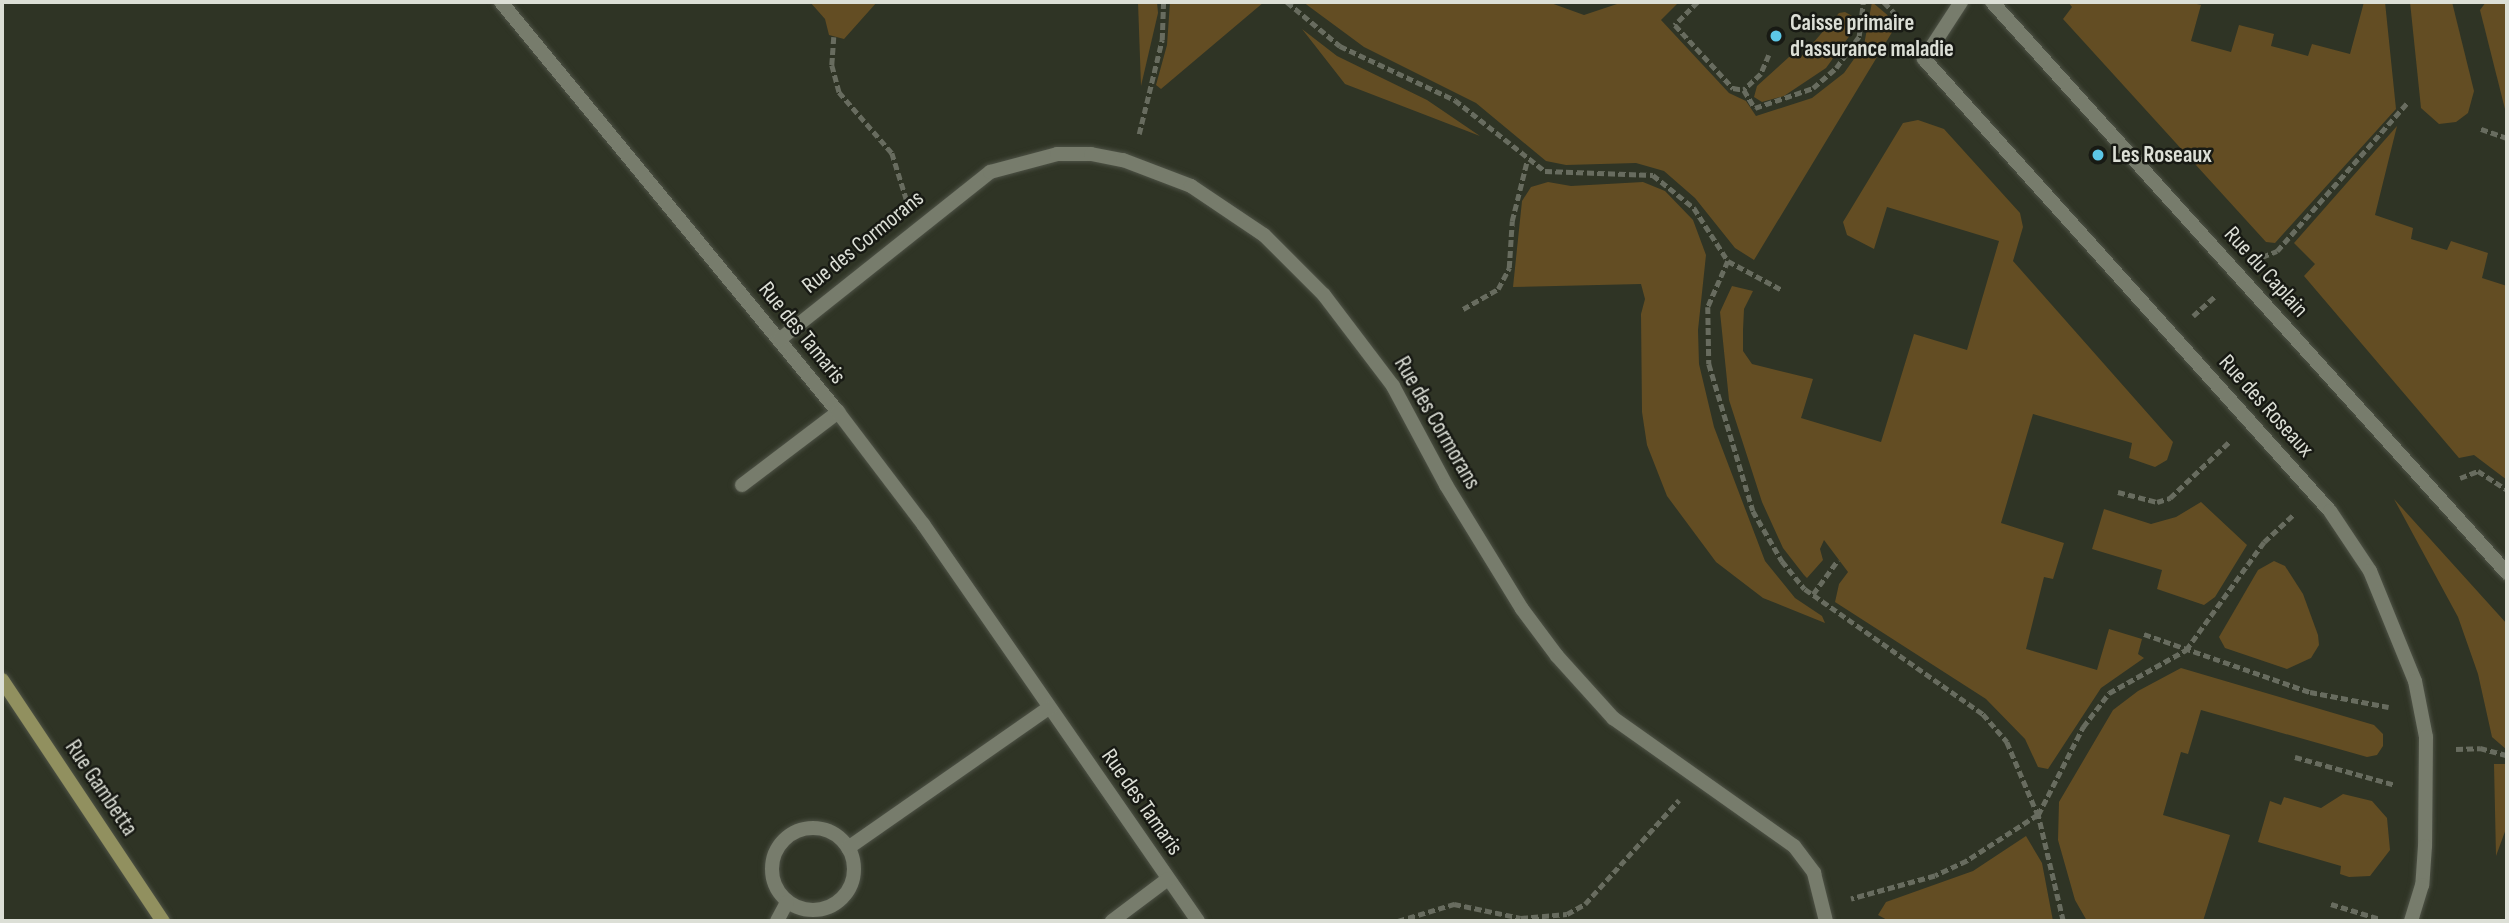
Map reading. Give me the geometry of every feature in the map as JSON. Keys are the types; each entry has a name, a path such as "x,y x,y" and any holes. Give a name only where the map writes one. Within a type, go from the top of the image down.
{"main road":[{"name":"Rue Gambetta","path":"2,680 163,921"}],"street":[{"name":"Rue des Tamaris","path":"501,2 838,412 923,524 1198,921"},
{"name":"Rue des Roseaux","path":"1961,2 1924,59 2315,495 2370,571 2396,627 2421,713 2427,750 2428,795 2422,885 2411,921"},
{"name":"Rue du Caplain","path":"1992,2 2507,573"},
{"name":"Rue des Cormorans","path":"779,340 920,224 990,172 1021,161 1091,154 1130,163 1191,186 1264,235 1324,295 1393,386 1452,496 1557,656 1613,719 1696,781 1769,825 1794,846 1814,873 1825,914"},
{"path":"742,485 838,412"},
{"path":"848,848 1049,708"},
{"path":"803,829 829,831 848,848 854,876 840,901 814,911 787,902 772,878 774,853 782,842 803,829"},
{"path":"1112,921 1168,879"},
{"path":"777,921 787,902"}],"path":[{"path":"1130,163 1161,40 1163,2"},
{"path":"1287,2 1340,46 1454,100 1520,148 1527,161 1545,171 1570,175 1653,174 1694,208 1728,261 1782,290"},
{"path":"1698,2 1675,25 1733,88 1744,90 1755,108 1813,88 1852,50 1859,36 1863,2"},
{"path":"834,37 832,65 839,92 892,153 902,193 920,224"},
{"path":"1744,90 1761,74 1769,55"},
{"path":"2172,335 2239,275 2277,251 2407,103"},
{"path":"2481,129 2507,138"},
{"path":"1463,309 1498,289 1508,268 1512,221 1527,161"},
{"path":"1728,261 1708,307 1709,364 1753,511 1782,561 1813,594 1983,714 2007,742 2038,815 2063,921"},
{"path":"2118,492 2157,502 2170,498 2250,422"},
{"path":"2462,476 2478,471 2507,490"},
{"path":"1825,914 1935,876 1992,847 2038,815 2083,727 2109,693 2186,650 2264,542 2315,495"},
{"path":"1813,594 1838,559"},
{"path":"2144,634 2310,692 2421,713"},
{"path":"2427,750 2480,748 2507,755"},
{"path":"2295,757 2428,795"},
{"path":"1398,921 1454,904 1521,918 1567,914 1586,904 1696,781"},
{"path":"2331,904 2389,921"}],"shaded area":[{"path":"810,2 877,2 844,39 829,35 825,19"},
{"path":"1138,2 1157,2 1158,13 1141,86"},
{"path":"1170,2 1264,2 1161,89 1156,85 1167,45"},
{"path":"1303,2 1548,2 1584,15 1623,2 1679,2 1661,20 1729,93 1746,101 1756,116 1812,98 1844,73 1864,45 1872,2 1891,18 1894,29 1754,260 1735,248 1695,198 1664,171 1636,163 1566,165 1546,161 1476,103 1364,47"},
{"path":"2068,2 2188,2 2201,5 2191,41 2231,52 2239,25 2274,34 2271,46 2308,56 2312,44 2350,54 2364,2 2385,2 2396,109 2275,243 2266,242 2063,19 2072,7"},
{"path":"2410,2 2452,2 2474,91 2468,113 2456,122 2439,124 2421,108"},
{"path":"2486,2 2507,2 2507,117 2480,10"},
{"path":"1845,12 1854,17 1856,27 1826,68 1784,96 1762,102 1754,97 1757,86 1789,57 1800,58 1839,13"},
{"path":"1302,29 1337,56 1427,100 1480,136 1345,84"},
{"path":"1918,120 1944,129 2020,213 2023,227 2013,261 2173,442 2167,460 2155,467 2129,458 2132,443 2033,414 2001,523 2064,543 2053,579 2044,577 2026,649 2097,670 2109,629 2142,639 2138,654 2144,658 2101,688 2048,769 2038,767 2025,739 1986,699 1835,602 1839,584 1848,572 1824,540 1820,549 1823,560 1807,578 1804,575 1783,548 1762,502 1729,400 1720,312 1732,286 1753,291 1744,309 1743,330 1743,351 1752,364 1813,379 1801,418 1881,442 1914,334 1967,350 1999,241 1887,207 1874,249 1847,235 1843,222 1903,123"},
{"path":"2397,126 2375,215 2413,228 2411,239 2447,250 2451,241 2488,253 2482,278 2507,286 2507,480 2474,455 2459,458 2304,276 2315,264 2294,243"},
{"path":"1548,182 1571,186 1643,182 1665,191 1693,220 1706,255 1698,330 1699,364 1714,427 1765,561 1795,598 1822,616 1825,623 1763,598 1716,562 1667,496 1647,445 1642,412 1641,314 1645,299 1641,284 1513,287 1522,201 1531,187"},
{"path":"2394,499 2507,624 2507,750 2492,737 2478,674 2458,617"},
{"path":"2201,502 2247,545 2215,597 2204,605 2157,589 2162,570 2092,549 2104,509 2151,524 2176,517"},
{"path":"2274,561 2285,566 2303,594 2318,635 2319,645 2311,658 2287,669 2225,648 2219,637 2258,570"},
{"path":"2181,668 2374,725 2383,734 2383,746 2377,755 2367,757 2201,710 2188,754 2181,752 2163,815 2230,835 2203,921 2087,921 2075,900 2058,840 2059,802 2113,710 2138,691"},
{"path":"2494,764 2507,764 2507,826 2496,856"},
{"path":"2343,794 2372,801 2387,818 2390,850 2370,876 2349,877 2340,874 2341,866 2258,842 2270,801 2281,805 2284,797 2321,808"},
{"path":"2026,836 2042,863 2053,921 1889,921 1878,915 1886,902 1973,871"}],"place":[{"name":"Caisse primaire d'assurance maladie","path":"1776,36"},
{"name":"Les Roseaux","path":"2098,155"}]}
